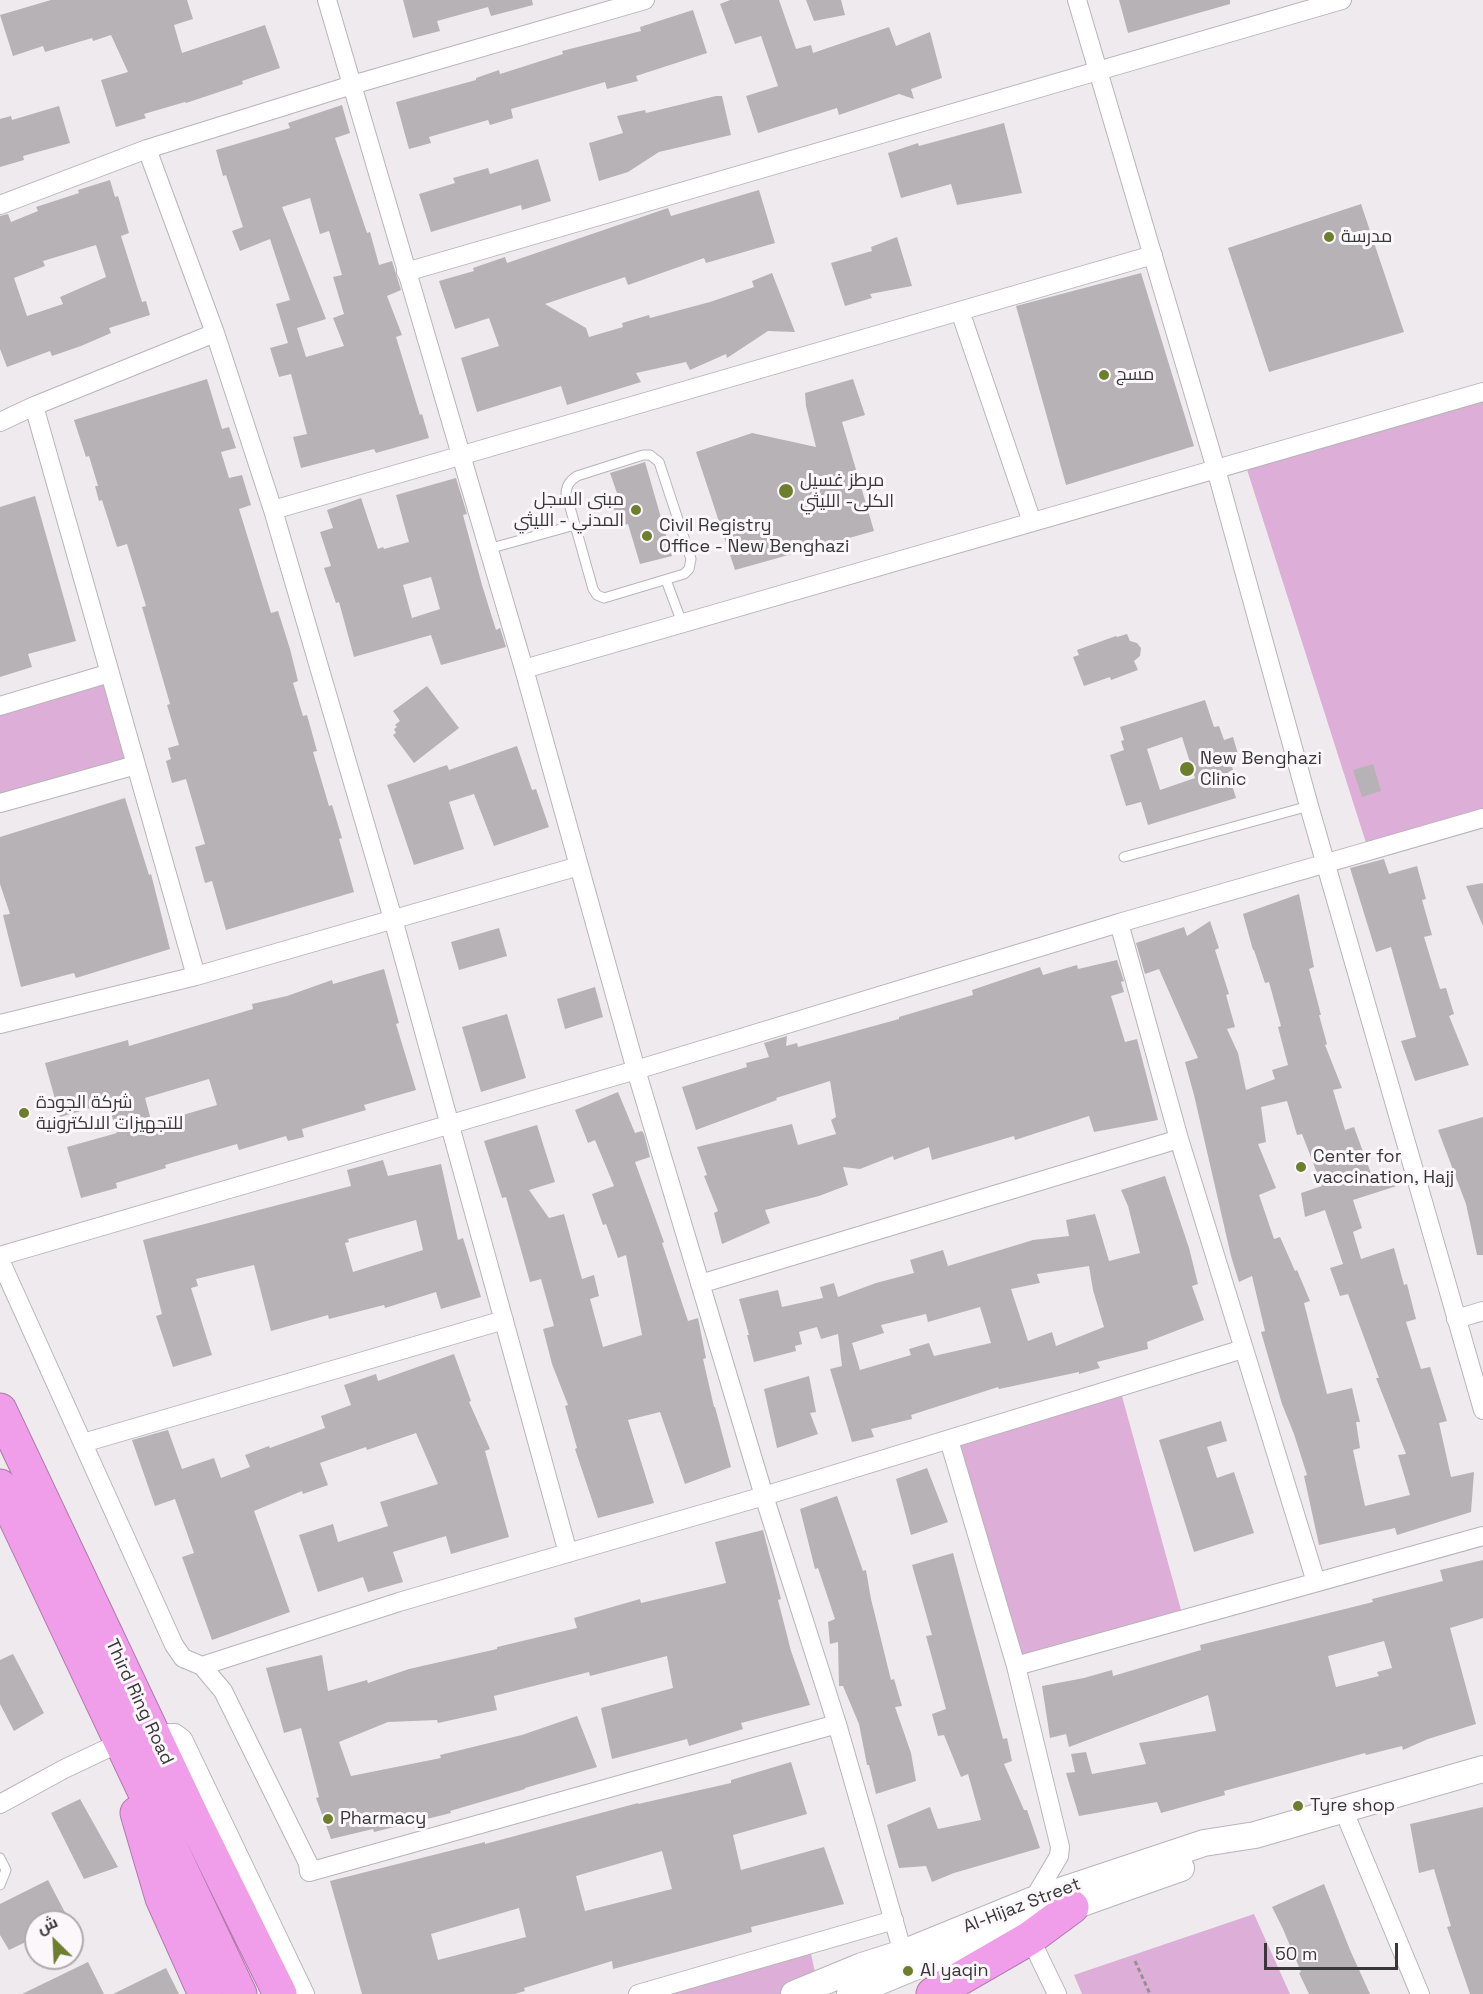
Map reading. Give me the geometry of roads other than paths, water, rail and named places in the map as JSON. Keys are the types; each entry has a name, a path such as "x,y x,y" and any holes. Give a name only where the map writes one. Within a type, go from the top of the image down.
{"highway":[{"name":"Third Ring Road","path":"0,1410 193,1818 280,1994"},
{"name":"Third Ring Road","path":"0,1486 240,1994"},
{"path":"125,1751 136,1811 162,1898 205,1994"},
{"path":"933,1994 1030,1938 1072,1907"}],"main road":[{"name":"Al-Hijaz Street","path":"795,1994 1033,1900 1204,1843 1255,1835 1483,1770"},
{"name":"Al-Hijaz Street","path":"850,1994 1072,1907 1229,1851 1255,1835"}],"street":[{"path":"327,0 524,669 636,1070 764,1497 837,1724 903,1953"},
{"path":"0,204 147,149 352,85 645,0"},
{"path":"1077,0 1216,469 1309,806 1483,1410"},
{"path":"406,272 1098,71 1315,4 1342,0"},
{"path":"147,149 215,333 273,510 393,920 568,1553"},
{"path":"273,510 1153,255"},
{"path":"960,311 1032,522"},
{"path":"0,422 215,333"},
{"path":"524,669 1483,392"},
{"path":"34,406 196,976"},
{"path":"0,706 110,674"},
{"path":"0,803 136,765"},
{"path":"837,1724 309,1872 308,1863 232,1708 215,1680 202,1666 183,1658 174,1645 0,1258 450,1123 636,1070 1119,923 1483,818"},
{"path":"0,1024 196,976 579,866"},
{"path":"1119,923 1179,1138 1316,1582"},
{"path":"700,1284 1179,1138"},
{"path":"1456,1318 1483,1311"},
{"path":"83,1443 504,1320"},
{"path":"202,1666 399,1602 764,1497 1243,1348"},
{"path":"949,1440 1016,1666 1060,1847 1059,1856 1033,1900"},
{"path":"1016,1666 1483,1536"},
{"path":"154,1733 175,1733 183,1739 305,1994"},
{"path":"0,1804 64,1769 125,1751"},
{"path":"1343,1809 1420,1994"},
{"path":"638,1994 894,1920"},
{"path":"1030,1938 1057,1994"}],"lane":[{"path":"643,455 656,458 691,559 684,574 666,580 610,597 604,598 597,595 593,589 566,493 571,480 577,476 643,455"},
{"path":"488,549 575,525"},
{"path":"666,580 682,623"},
{"path":"1124,857 1309,806"},
{"path":"0,1858 6,1870 0,1886"}],"place":[{"name":"مدرسة","path":"1329,237"},
{"name":"مسج","path":"1104,375"},
{"name":"مرطز غسيل الكلى- الليثي","path":"786,491"},
{"name":"مبنى السجل المدني - الليثي","path":"636,510"},
{"name":"Civil Registry Office - New Benghazi","path":"647,536"},
{"name":"New Benghazi Clinic","path":"1187,769"},
{"name":"شركة الجودة للتجهيزات الالكترونية","path":"24,1113"},
{"name":"Center for vaccination, Hajj","path":"1301,1167"},
{"name":"Tyre shop","path":"1298,1806"},
{"name":"Pharmacy","path":"328,1819"},
{"name":"Al yaqin","path":"908,1971"}]}
